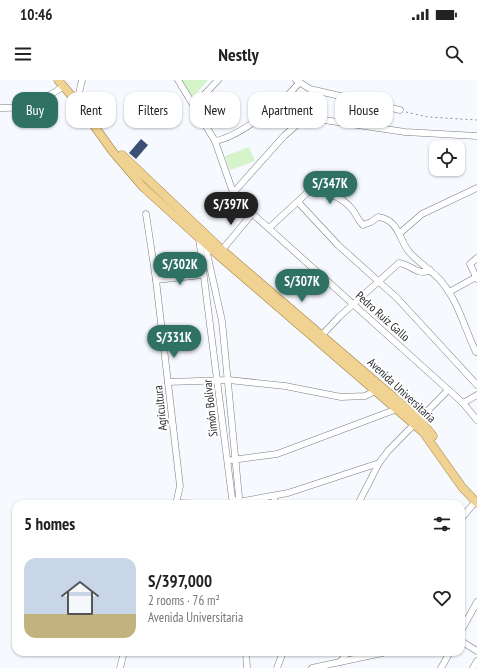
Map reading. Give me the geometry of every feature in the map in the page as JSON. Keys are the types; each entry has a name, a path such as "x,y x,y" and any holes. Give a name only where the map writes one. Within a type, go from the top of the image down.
{"main road":[{"path":"61,83 69,92"},
{"name":"Avenida Universitaria","path":"98,130 113,152 143,187 202,241 375,391 396,409 417,422"},
{"name":"Avenida Universitaria","path":"98,130 149,182 222,250 323,334 417,422 447,467 476,503"}],"street":[{"path":"79,92 82,80"},
{"path":"178,80 190,99"},
{"path":"207,92 218,80"},
{"path":"215,140 243,129 286,97 298,81 310,89 400,110"},
{"path":"0,108 38,102 61,83"},
{"path":"235,195 284,136 300,122 306,120 324,120 405,132 477,136"},
{"path":"208,128 215,140 235,195"},
{"path":"400,233 422,214 477,188"},
{"path":"269,228 307,193 319,192 336,197 347,204 363,224 371,222 378,217 388,220 400,233 408,250 430,270 449,292 462,315 476,352"},
{"name":"Pedro Ruiz Gallo","path":"235,195 252,214 463,403 477,420"},
{"path":"298,202 324,230 379,283 397,298 477,385"},
{"name":"Agricultura","path":"146,214 156,280 180,486 177,500"},
{"path":"222,250 252,214"},
{"name":"Simón Bolívar","path":"202,241 202,275 218,380 232,498 234,500"},
{"name":"Simón Bolívar","path":"202,241 222,321 229,380 239,497 238,500"},
{"path":"449,292 476,278 470,264 477,258"},
{"path":"323,334 339,317 379,283 399,263 418,271 427,272 430,270"},
{"path":"156,280 202,275"},
{"path":"168,382 229,380 285,386 341,397 365,396 375,391"},
{"path":"360,500 379,463 448,390"},
{"path":"463,403 477,395"},
{"path":"227,460 277,454 396,409"},
{"path":"252,500 274,496 379,463"},
{"path":"465,515 476,503"},
{"path":"465,624 477,602"},
{"path":"465,644 477,651"},
{"path":"120,668 123,656"},
{"path":"246,656 246,668"},
{"path":"277,668 282,656"},
{"path":"340,662 345,656"},
{"path":"312,668 368,656"},
{"path":"441,668 448,656"},
{"path":"473,668 477,661"}],"path":[{"path":"400,110 428,117 477,120"}],"green space":[{"path":"181,80 208,80 197,92 190,92 190,94"},
{"path":"249,147 255,161 230,170 225,156"}],"building":[{"path":"141,139 148,145 136,159 129,153"}]}
